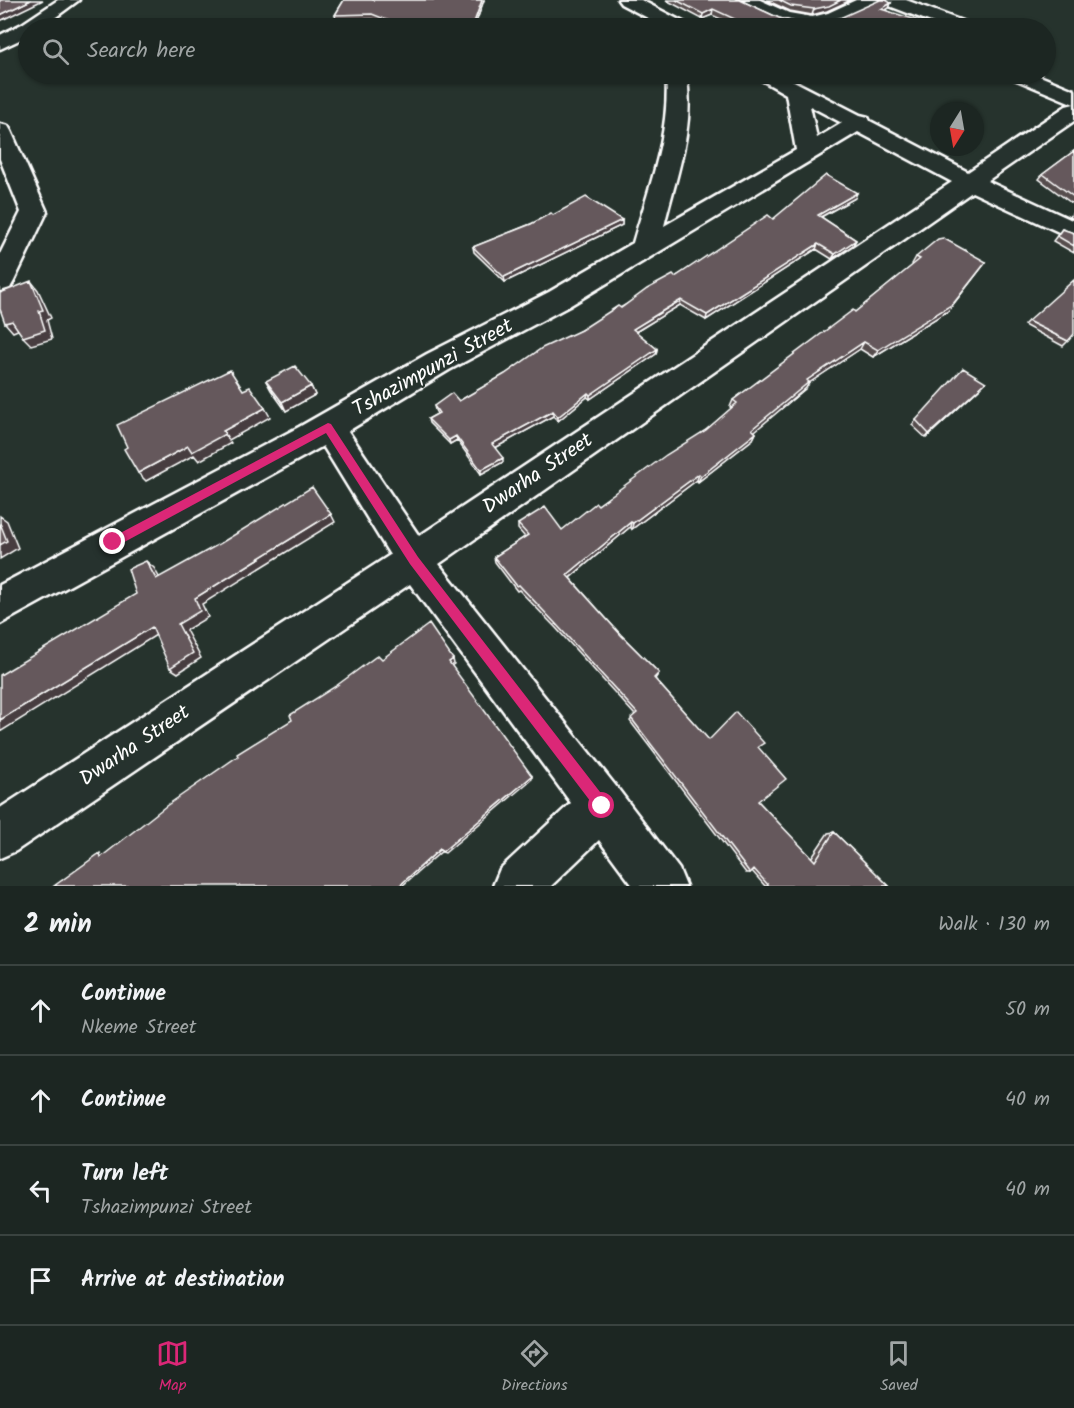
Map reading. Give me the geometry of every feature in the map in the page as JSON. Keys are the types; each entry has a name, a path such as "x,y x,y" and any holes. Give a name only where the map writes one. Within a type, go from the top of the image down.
{"street":[{"path":"41,18 70,0"},
{"path":"627,0 651,18"},
{"path":"746,0 785,18"},
{"path":"829,18 870,0"},
{"path":"890,0 937,18"},
{"path":"0,61 5,40 18,32"},
{"path":"645,249 675,135 680,101 677,84"},
{"path":"784,84 860,122 969,182 1074,231"},
{"path":"1042,84 1074,98"},
{"path":"796,90 808,152"},
{"name":"Dwarha Street","path":"0,835 414,560 1074,111"},
{"name":"Tshazimpunzi Street","path":"0,605 328,427 438,362 559,299 860,122"},
{"path":"0,131 34,212 0,281"},
{"path":"328,427 414,560 662,886"},
{"path":"517,886 602,806"}],"building":[{"path":"0,0 31,0 0,15"},
{"path":"344,0 482,0 476,18 382,18 372,14 335,15"},
{"path":"676,0 740,0 779,18 732,18 713,9 703,14"},
{"path":"779,0 841,0 829,6 814,9 791,6"},
{"path":"880,0 891,3 881,9 910,18 840,18"},
{"path":"1074,151 1074,197 1043,174"},
{"path":"826,175 857,193 818,215 856,240 835,254 818,244 707,315 681,300 633,329 657,349 590,395 588,393 558,417 553,411 492,444 503,458 481,470 456,436 449,440 428,419 439,413 434,406 452,393 459,401 505,374 542,348 581,330 618,306 621,308 647,289 673,275 675,277 768,215 773,219"},
{"path":"586,197 622,220 504,277 473,247 531,224 551,213 553,215"},
{"path":"1062,229 1074,233 1074,246 1057,236"},
{"path":"943,238 986,262 953,304 878,350 864,342 807,380 809,382 752,429 756,433 701,476 699,474 633,523 631,522 567,575 659,673 654,678 709,740 736,712 764,743 758,747 786,779 758,801 815,861 834,832 889,886 769,886 754,869 750,873 631,718 637,713 556,624 519,585 517,586 494,557 528,535 518,524 545,507 562,530 596,503 598,505 666,455 706,430 737,403 733,400 853,310 855,312 920,259 916,257 938,239"},
{"path":"1074,280 1074,334 1068,341 1028,321"},
{"path":"31,281 43,310 39,311 45,330 23,337 12,321 5,323 0,309 0,293"},
{"path":"295,366 311,386 282,402 266,381"},
{"path":"963,368 986,382 929,434 916,420"},
{"path":"230,370 243,390 250,387 265,408 223,431 225,434 192,452 188,446 138,473 124,449 127,447 117,425"},
{"path":"312,487 331,514 195,598 200,611 178,624 193,653 170,668 152,627 0,720 0,675 136,594 128,569 146,561 156,579 221,543"},
{"path":"0,523 7,541 0,545"},
{"path":"429,624 453,659 449,662 532,776 442,852 440,849 399,886 54,886 100,853 101,857 166,806 238,756 237,754 292,720 290,715 336,686 378,655 382,659"}],"route":[{"path":"113,542 328,427 414,560 602,806"}]}
